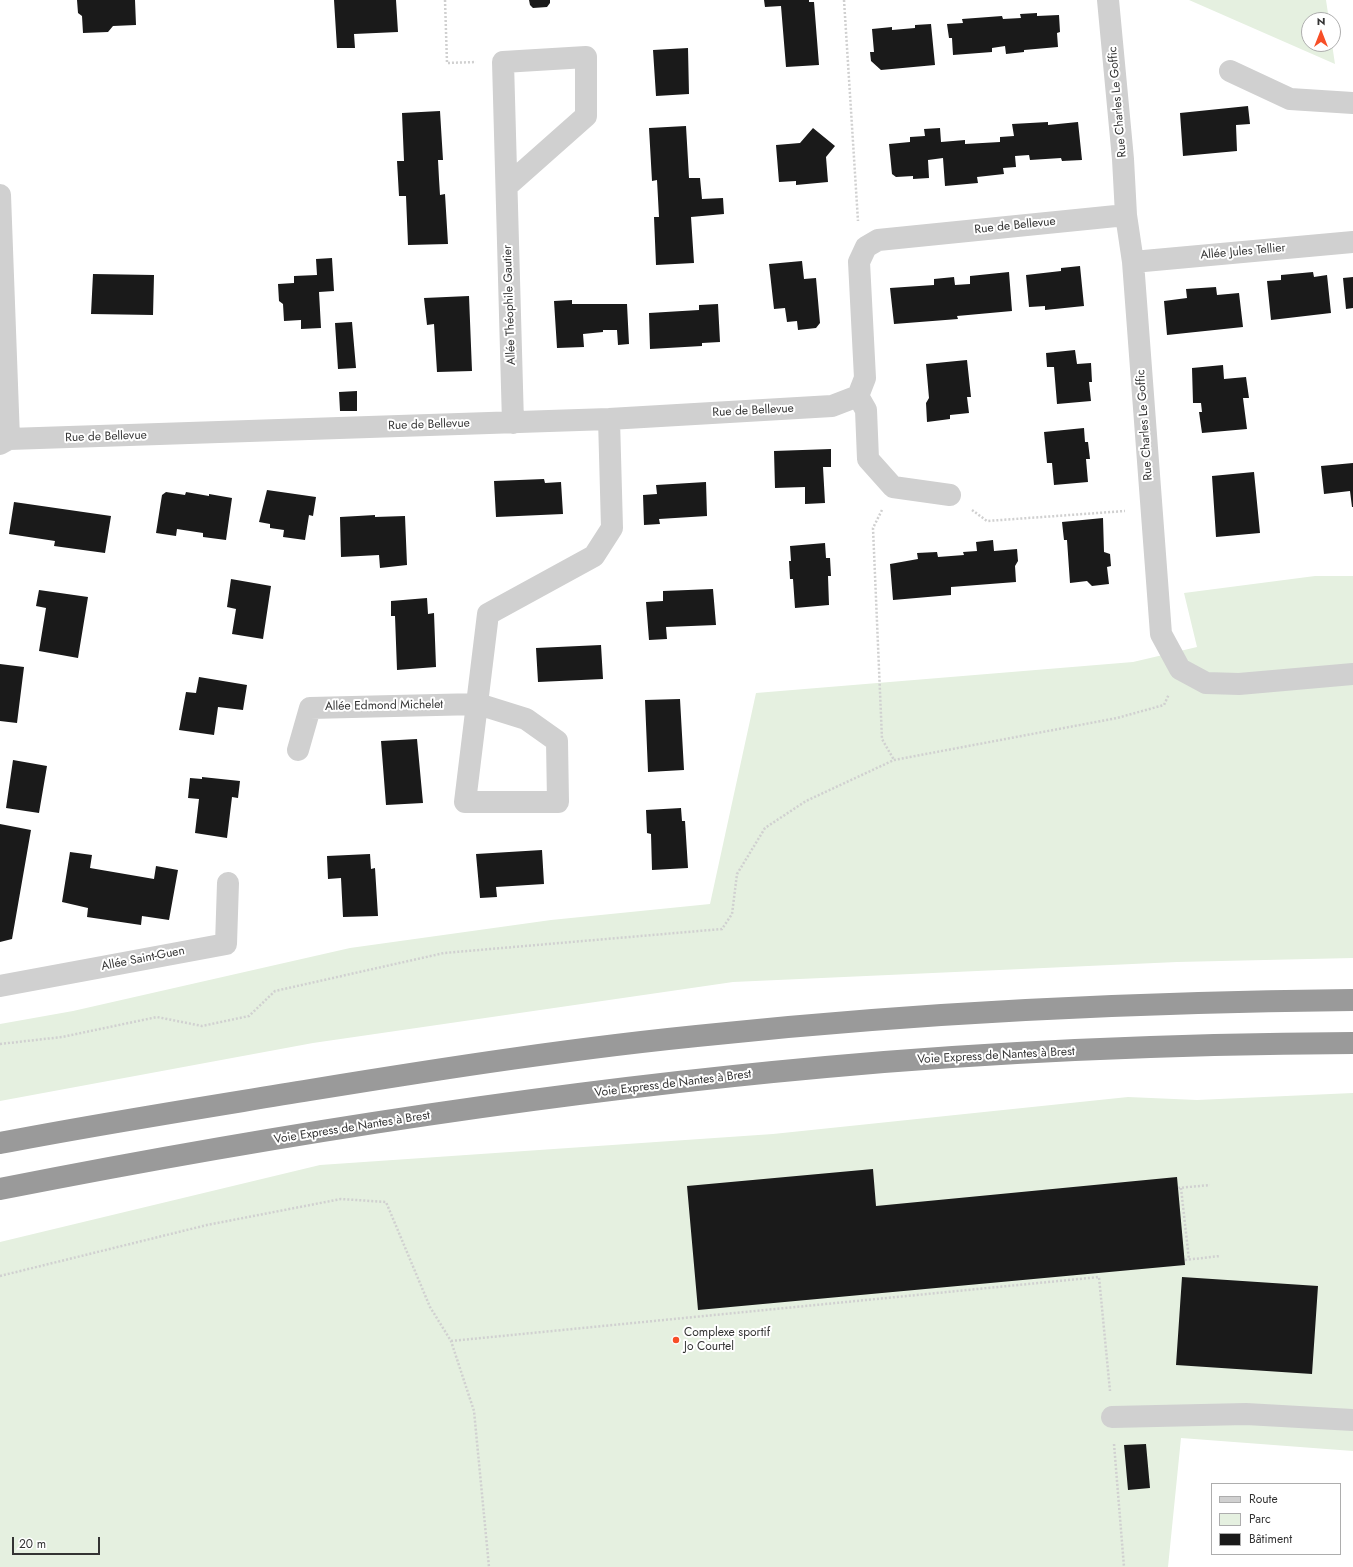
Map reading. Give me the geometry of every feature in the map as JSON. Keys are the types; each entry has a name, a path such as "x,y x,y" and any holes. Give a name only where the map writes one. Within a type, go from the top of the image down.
{"highway":[{"path":"0,1143 373,1080 524,1058 714,1034 911,1017 1046,1009 1164,1004 1353,1000"},
{"name":"Voie Express de Nantes à Brest","path":"0,1189 379,1122 662,1084 829,1066 1002,1054 1164,1046 1353,1044"}],"street":[{"name":"Rue Charles Le Goffic","path":"1108,0 1123,159 1126,216 1133,262 1151,509 1162,634 1180,669"},
{"path":"503,62 586,57 586,116 506,186"},
{"name":"Allée Théophile Gautier","path":"503,62 513,423"},
{"path":"1230,72 1290,99 1353,103"},
{"path":"0,195 4,441"},
{"name":"Rue de Bellevue","path":"866,247 878,240 1126,216"},
{"name":"Allée Jules Tellier","path":"1133,262 1353,242"},
{"path":"866,247 860,262 865,378 858,396 866,410 868,459 893,488 950,495"},
{"name":"Rue de Bellevue","path":"4,441 609,419 832,406 858,396"},
{"name":"Allée Edmond Michelet","path":"298,750 310,708 478,704 526,719 557,741 558,802 465,802 478,704 488,614 594,556 612,528 609,419"},
{"path":"1180,669 1206,683 1239,684 1353,674"},
{"name":"Allée Saint-Guen","path":"0,986 226,944 228,882"},
{"path":"1112,1417 1246,1414 1353,1420"}],"path":[{"path":"445,0 447,63 503,62"},
{"path":"844,0 858,226 866,247"},
{"path":"893,488 873,528 882,740 894,760"},
{"path":"950,495 987,520 1151,509"},
{"path":"0,1044 62,1037 157,1017 202,1026 248,1016 275,991 444,953 722,929 732,914 737,874 766,828 806,801 894,760 1118,718 1164,705 1180,669"},
{"path":"1210,1185 1179,1188 1187,1260 1220,1256"},
{"path":"0,1276 207,1225 341,1199 386,1202 430,1307 451,1341 474,1411 489,1567"},
{"path":"451,1341 1099,1277"}],"green space":[{"path":"1189,0 1326,0 1328,12 1301,12 1301,49"},
{"path":"1308,52 1333,52 1335,64"},
{"path":"1315,576 1353,576 1353,958 1177,962 733,982 313,1043 0,1101 0,1024 73,1011 350,948 551,920 710,904 756,693 1133,662 1197,647 1184,593"},
{"name":"Complexe sportif Jo Courtel","path":"1353,1093 1353,1451 1181,1438 1168,1567 0,1567 0,1242 320,1165 773,1134 1128,1097 1197,1100"}],"building":[{"path":"77,0 135,0 136,25 113,26 108,32 83,33 82,16 78,13"},
{"path":"334,0 396,0 398,32 354,34 355,48 337,48"},
{"path":"529,0 550,0 550,3 547,7 533,8 530,5"},
{"path":"764,0 809,0 809,2 814,2 819,65 786,67 781,6 765,7"},
{"path":"1037,13 1037,16 1059,15 1060,32 1057,33 1058,47 1024,50 1024,52 1006,54 1005,46 992,48 992,52 953,55 952,38 949,38 947,24 963,23 962,19 1002,16 1003,19 1021,18 1020,14"},
{"path":"931,24 935,65 881,70 871,61 870,52 874,52 872,29 892,27 892,30 915,28 915,25"},
{"path":"688,48 689,94 656,96 653,50"},
{"path":"1248,106 1250,124 1236,125 1237,151 1183,156 1180,113"},
{"path":"440,111 443,160 438,160 439,179 440,195 445,194 448,244 408,245 406,196 399,196 397,161 404,161 402,113"},
{"path":"1048,122 1048,125 1078,122 1082,160 1062,161 1061,158 1030,160 1029,155 1015,156 1016,167 1003,168 1004,174 977,177 978,183 945,186 943,158 928,160 929,178 913,179 913,176 896,177 892,174 889,144 910,142 910,137 925,136 924,129 940,128 941,142 965,140 965,144 1000,142 1000,137 1014,136 1012,124"},
{"path":"686,126 689,178 700,178 702,199 723,198 724,214 691,217 694,263 656,265 654,217 659,217 657,180 652,181 649,128"},
{"path":"813,128 835,146 826,157 828,182 796,185 796,181 779,182 776,145 800,143"},
{"path":"332,258 334,291 319,292 321,328 301,329 301,320 284,321 283,304 279,301 278,284 294,283 294,276 317,275 316,259"},
{"path":"802,261 804,279 816,278 820,323 816,328 798,330 797,321 787,322 785,308 774,309 769,264"},
{"path":"1080,266 1084,306 1045,310 1045,306 1029,307 1026,275 1061,271 1061,268"},
{"path":"1009,272 1012,311 957,316 958,319 894,324 890,288 934,285 934,279 954,277 955,285 970,284 970,276"},
{"path":"1313,272 1314,277 1327,275 1331,313 1271,320 1267,281 1281,280 1281,275"},
{"path":"93,274 154,275 153,315 91,314"},
{"path":"1353,277 1353,308 1346,309 1343,278"},
{"path":"1216,287 1217,295 1239,293 1243,327 1167,335 1164,301 1187,298 1186,289"},
{"path":"469,296 472,371 437,372 434,324 427,325 424,298"},
{"path":"572,300 572,304 627,304 629,344 618,345 617,330 603,330 603,332 583,334 584,347 557,348 554,301"},
{"path":"718,304 720,342 702,343 702,346 650,349 649,313 699,310 699,305"},
{"path":"352,322 356,368 338,369 335,323"},
{"path":"1075,350 1077,364 1091,363 1092,382 1089,382 1091,401 1057,404 1054,367 1047,367 1046,353"},
{"path":"967,360 971,397 967,397 969,413 950,415 950,419 927,422 926,403 929,398 926,364"},
{"path":"1223,365 1224,379 1246,377 1249,398 1243,398 1247,429 1202,433 1199,412 1202,412 1201,403 1193,403 1192,368"},
{"path":"357,391 357,411 340,411 339,392"},
{"path":"1084,428 1085,442 1088,442 1090,459 1086,459 1088,482 1054,485 1052,463 1047,463 1044,432"},
{"path":"831,449 831,467 823,467 825,503 805,504 805,487 775,488 774,451"},
{"path":"1353,463 1352,507 1350,491 1324,494 1321,466"},
{"path":"1254,472 1260,533 1216,537 1212,476"},
{"path":"544,479 545,483 561,482 563,514 496,517 494,481"},
{"path":"706,482 707,516 659,519 660,524 644,525 643,495 657,494 656,485"},
{"path":"267,490 316,497 313,516 309,515 305,540 283,537 284,530 270,528 270,524 259,522"},
{"path":"166,492 185,495 186,492 209,496 209,494 232,498 226,540 203,537 203,533 177,529 176,536 156,533 162,495"},
{"path":"14,502 111,516 105,553 54,546 55,541 9,534"},
{"path":"375,515 375,517 405,516 407,565 380,568 379,555 341,557 340,517"},
{"path":"1103,518 1104,552 1110,554 1111,566 1107,567 1109,584 1092,586 1087,581 1070,583 1067,540 1064,540 1062,522"},
{"path":"993,540 994,551 1017,549 1018,561 1015,566 1016,582 951,587 951,595 893,600 890,564 918,559 917,553 937,552 938,557 964,555 963,552 977,551 976,542"},
{"path":"825,543 826,558 830,558 831,576 828,576 829,605 795,608 793,579 790,579 790,546"},
{"path":"231,579 271,586 263,639 232,634 236,609 227,607"},
{"path":"713,589 716,625 666,627 667,639 649,640 646,602 663,601 663,591"},
{"path":"39,590 88,597 78,658 39,651 46,608 36,606"},
{"path":"427,598 428,614 434,613 436,667 397,670 395,616 391,616 391,601"},
{"path":"601,645 603,679 538,682 536,648"},
{"path":"0,664 24,667 17,723 0,721"},
{"path":"199,677 247,685 243,710 218,707 214,735 179,730 186,692 196,693"},
{"path":"680,699 684,770 648,772 645,700"},
{"path":"417,739 423,803 386,805 381,741"},
{"path":"13,760 47,766 39,813 6,808"},
{"path":"202,777 240,781 238,798 232,797 227,838 195,833 199,799 188,798 190,778 202,779"},
{"path":"681,808 682,821 685,821 688,868 652,870 651,834 647,833 646,810"},
{"path":"0,824 31,830 12,939 0,942"},
{"path":"542,850 544,884 496,887 497,897 480,898 476,854"},
{"path":"70,852 92,855 90,868 154,879 156,866 178,870 169,920 142,916 141,925 87,917 88,908 62,902"},
{"path":"370,854 371,869 375,868 378,916 343,917 341,878 328,879 327,856"},
{"path":"873,1169 876,1206 1177,1177 1185,1265 698,1310 687,1186"},
{"path":"1182,1277 1318,1286 1312,1374 1176,1365"},
{"path":"1146,1444 1150,1488 1128,1490 1124,1445"}],"place":[{"name":"Complexe sportif Jo Courtel","path":"676,1340"}]}
